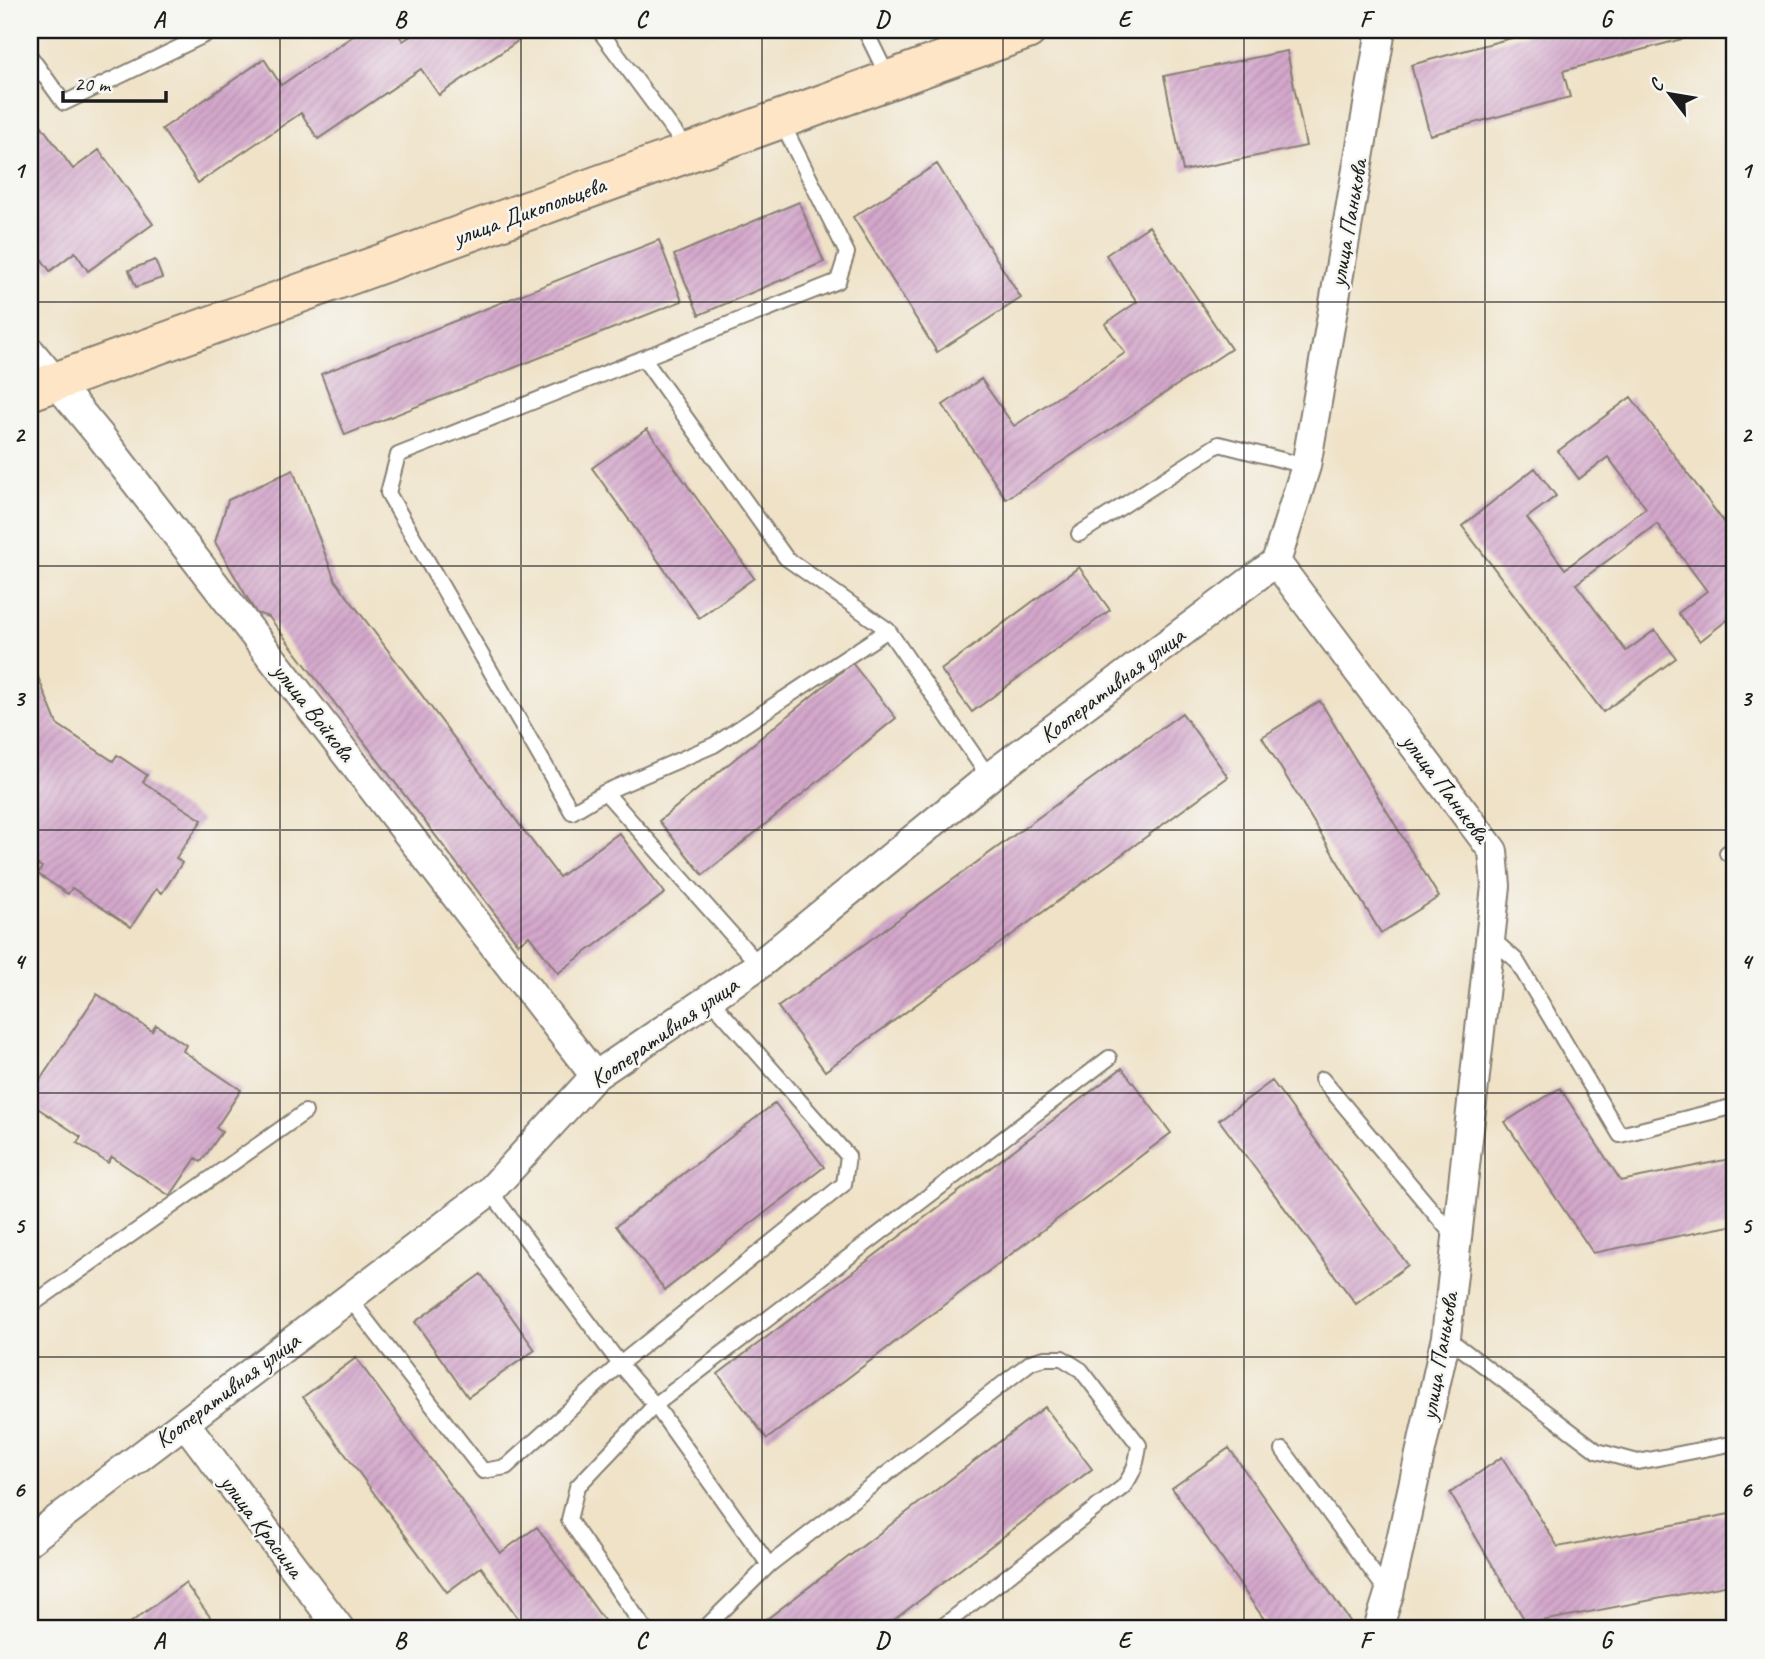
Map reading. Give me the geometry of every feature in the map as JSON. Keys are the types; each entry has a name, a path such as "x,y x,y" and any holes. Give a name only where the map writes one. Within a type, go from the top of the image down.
{"main road":[{"name":"улица Дикопольцева","path":"43,387 1027,30"}],"street":[{"name":"улица Панькова","path":"1378,1629 1389,1594 1446,1337 1496,886 1493,851 1276,562 1307,466 1381,30"},
{"name":"улица Войкова","path":"30,351 43,387 109,448 595,1076"},
{"name":"Кооперативная улица","path":"30,1540 490,1191 595,1076 759,965 989,777 1276,562"},
{"name":"улица Красина","path":"185,1423 340,1629"}],"lane":[{"path":"30,56 64,103 215,30"},
{"path":"599,30 690,152"},
{"path":"865,30 890,80"},
{"path":"780,120 847,253 838,281 398,455 388,493 572,813 606,792 714,745 888,630"},
{"path":"643,358 786,558 888,630 989,777"},
{"path":"1079,534 1219,444 1307,466"},
{"path":"606,792 759,965"},
{"path":"1490,938 1516,960 1620,1135 1735,1106"},
{"path":"349,1298 483,1471 506,1467 620,1364 844,1184 848,1156 710,999"},
{"path":"645,1629 569,1520 577,1487 655,1405 1109,1058"},
{"path":"1322,1079 1457,1240"},
{"path":"30,1306 305,1112"},
{"path":"490,1191 620,1364 655,1405 769,1565"},
{"path":"1446,1337 1597,1451 1637,1462 1735,1443"},
{"path":"714,1626 769,1565 1031,1362 1045,1358 1062,1359 1081,1370 1139,1446 1132,1476 1123,1487 939,1629"},
{"path":"1283,1450 1389,1594"}],"building":[{"path":"362,30 395,30 403,41 420,30 534,30 439,95 421,69 318,139 301,113 198,183 162,129 264,59 281,85"},
{"path":"1541,30 1692,30 1693,36 1563,71 1570,97 1430,135 1411,65"},
{"path":"1287,51 1306,146 1183,171 1164,76"},
{"path":"30,110 73,169 99,150 153,224 88,271 75,252 50,271 30,243"},
{"path":"937,164 1021,298 937,352 853,217"},
{"path":"799,202 824,262 699,315 674,255"},
{"path":"1149,226 1231,349 1006,499 943,405 981,379 1014,426 1125,353 1105,324 1137,302 1106,255"},
{"path":"659,240 682,301 345,435 321,374"},
{"path":"155,260 162,278 136,287 129,270"},
{"path":"1631,397 1735,537 1735,614 1700,641 1678,613 1707,591 1657,524 1576,584 1626,651 1655,630 1676,658 1603,712 1462,526 1535,468 1556,496 1527,518 1565,569 1646,508 1608,457 1579,479 1558,451"},
{"path":"647,429 754,578 699,618 592,468"},
{"path":"293,470 335,580 559,877 619,833 665,893 558,973 529,936 518,944 269,617 256,613 215,542 228,500"},
{"path":"1079,567 1110,610 972,712 941,670"},
{"path":"30,657 57,724 113,761 117,755 147,775 143,782 202,820 176,858 182,863 162,893 156,889 131,927 72,888 68,894 38,874 42,867 30,860"},
{"path":"852,663 896,718 703,875 659,821"},
{"path":"1320,701 1439,897 1381,933 1262,737"},
{"path":"1182,713 1228,777 825,1071 778,1007"},
{"path":"97,994 152,1031 156,1025 186,1045 183,1051 241,1090 216,1128 222,1132 201,1162 196,1158 170,1196 112,1157 108,1163 77,1143 81,1137 30,1103 30,1095"},
{"path":"1122,1068 1171,1133 767,1439 718,1374"},
{"path":"1272,1081 1408,1265 1356,1304 1219,1120"},
{"path":"1560,1088 1621,1181 1735,1158 1735,1225 1593,1253 1505,1122"},
{"path":"775,1103 824,1167 665,1290 616,1226"},
{"path":"481,1274 535,1350 468,1397 415,1322"},
{"path":"356,1358 500,1553 537,1527 610,1629 526,1629 481,1567 447,1592 303,1397"},
{"path":"1045,1407 1092,1469 882,1629 769,1629 763,1622"},
{"path":"1229,1448 1354,1627 1271,1629 1172,1488"},
{"path":"1502,1457 1558,1547 1735,1513 1735,1584 1527,1624 1450,1493"},
{"path":"185,1583 219,1629 122,1629"}]}
